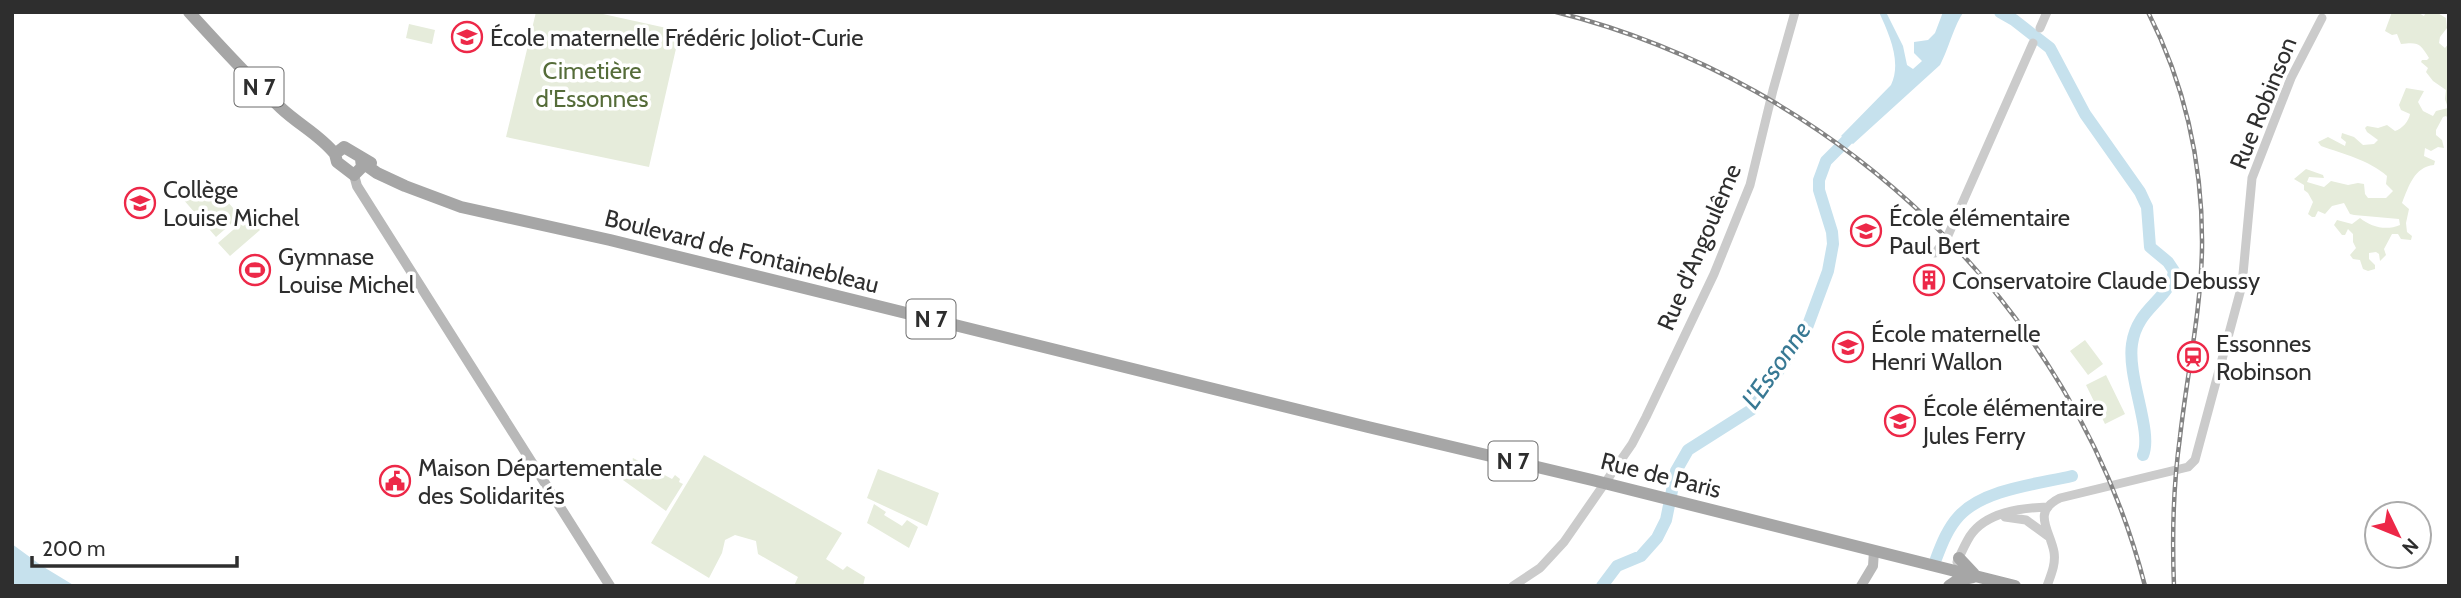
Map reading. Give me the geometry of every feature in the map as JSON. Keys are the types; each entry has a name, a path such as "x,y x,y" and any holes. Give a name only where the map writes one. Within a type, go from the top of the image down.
{"main road":[{"name":"N 7","path":"189,12 295,121 340,151 362,161"},
{"name":"N 7","path":"198,12 292,110 340,151"},
{"name":"N 7","path":"340,151 337,162 354,174"},
{"path":"362,161 360,171 354,174 357,186 610,586"},
{"name":"Boulevard de Fontainebleau","path":"362,161 473,208 1270,401 1367,427"},
{"name":"Rue de Paris","path":"1367,427 1948,569"},
{"path":"1861,586 1873,566 1874,551"},
{"path":"1959,558 1977,577"},
{"name":"N 7","path":"1948,569 2015,586"},
{"path":"1947,586 1948,569"},
{"path":"1947,586 1958,580 1977,577"}],"street":[{"name":"Rue d'Angoulême","path":"1513,586 1540,568 1564,542 1632,444 1646,417 1714,274 1750,185 1795,12"},
{"path":"2040,27 2047,12"},
{"name":"Rue Robinson","path":"1948,569 1959,558 1972,534 1996,516 2017,510 2047,508 2060,498 2188,467 2195,460 2242,285 2252,178 2291,78 2322,18"},
{"path":"1935,253 1946,240 2034,43"},
{"path":"2047,508 2044,522 2054,558 2047,586"},
{"path":"1996,516 2026,520 2048,536"}],"green space":[{"name":"Cimetière d'Essonnes","path":"536,12 603,12 680,31 649,167 506,137"},
{"path":"2392,12 2417,12 2424,16 2426,12 2436,12 2446,18 2447,28 2439,43 2445,48 2449,43 2449,119 2443,117 2436,130 2444,148 2438,147 2431,151 2425,148 2424,156 2435,161 2434,165 2417,173 2402,203 2409,209 2406,223 2411,240 2392,234 2384,249 2386,255 2380,261 2379,254 2369,253 2369,259 2375,269 2368,271 2363,269 2360,260 2353,259 2350,255 2356,248 2353,234 2348,229 2345,235 2342,235 2334,225 2337,220 2352,224 2360,218 2374,226 2389,228 2400,225 2399,219 2350,214 2344,203 2332,206 2325,214 2318,211 2315,217 2312,217 2308,214 2313,202 2304,190 2304,185 2294,179 2306,169 2323,175 2324,178 2309,177 2307,182 2324,187 2331,181 2348,185 2364,184 2368,198 2386,198 2393,191 2386,184 2387,176 2380,170 2321,146 2318,142 2328,137 2345,146 2342,133 2354,137 2363,145 2374,144 2378,140 2367,132 2367,126 2378,128 2387,125 2395,131 2407,122 2410,114 2401,110 2399,105 2406,88 2424,91 2418,102 2423,111 2433,116 2436,111 2448,108 2446,90 2433,81 2426,72 2428,68 2421,62 2429,58 2424,50 2416,44 2401,44 2397,34 2392,35 2385,31"},
{"path":"409,24 435,30 432,44 406,38"},
{"path":"206,177 240,216 216,237 182,198"},
{"path":"248,217 260,230 230,256 218,243"},
{"path":"2085,340 2103,364 2088,375 2070,351"},
{"path":"2106,375 2125,414 2105,424 2086,385"},
{"path":"704,455 842,533 826,559 843,570 847,566 865,577 863,586 794,586 798,577 758,554 756,541 735,535 725,540 722,553 709,578 651,543"},
{"path":"633,458 672,479 675,475 680,479 679,482 683,484 666,511 623,480"},
{"path":"878,469 939,493 927,526 867,498"},
{"path":"874,504 886,512 884,515 902,526 907,520 918,527 909,548 867,523"}],"water":[{"path":"1879,12 1886,12 1903,46 1907,65 1913,69 1922,61 1914,53 1914,42 1928,40 1935,33 1943,12 1964,12 1940,65 1853,144 1841,136 1891,85 1894,76 1893,48"},
{"path":"12,544 42,566 75,586 12,586"}],"waterway":[{"name":"L'Essonne","path":"2000,12 2050,48 2085,114 2140,192 2147,207 2150,247 2168,262 2174,271 2166,289 2140,321 2132,344 2133,372 2145,433 2143,455"},
{"name":"L'Essonne","path":"1602,586 1617,566 1641,556 1657,538 1666,520 1676,471 1688,450 1751,410 1805,333 1828,271 1833,244 1819,190 1819,180 1826,161 1857,130"},
{"name":"L'Essonne","path":"1936,559 1959,516 1982,499 2012,489 2072,476"}],"railway":[{"path":"1556,12 1658,45 1756,92 1846,150 1928,219 2001,299 2062,387 2110,483 2145,586"},
{"path":"2148,12 2182,97 2195,157 2201,217 2199,295 2176,474 2174,586"}],"place":[{"name":"École maternelle Frédéric Joliot-Curie","path":"467,37"},
{"name":"Collège Louise Michel","path":"140,203"},
{"name":"École élémentaire Paul Bert","path":"1866,231"},
{"name":"Gymnase Louise Michel","path":"255,270"},
{"name":"Conservatoire Claude Debussy","path":"1929,280"},
{"name":"École maternelle Henri Wallon","path":"1848,347"},
{"name":"Essonnes Robinson","path":"2193,357"},
{"name":"École élémentaire Jules Ferry","path":"1900,421"},
{"name":"Maison Départementale des Solidarités","path":"395,481"}]}
